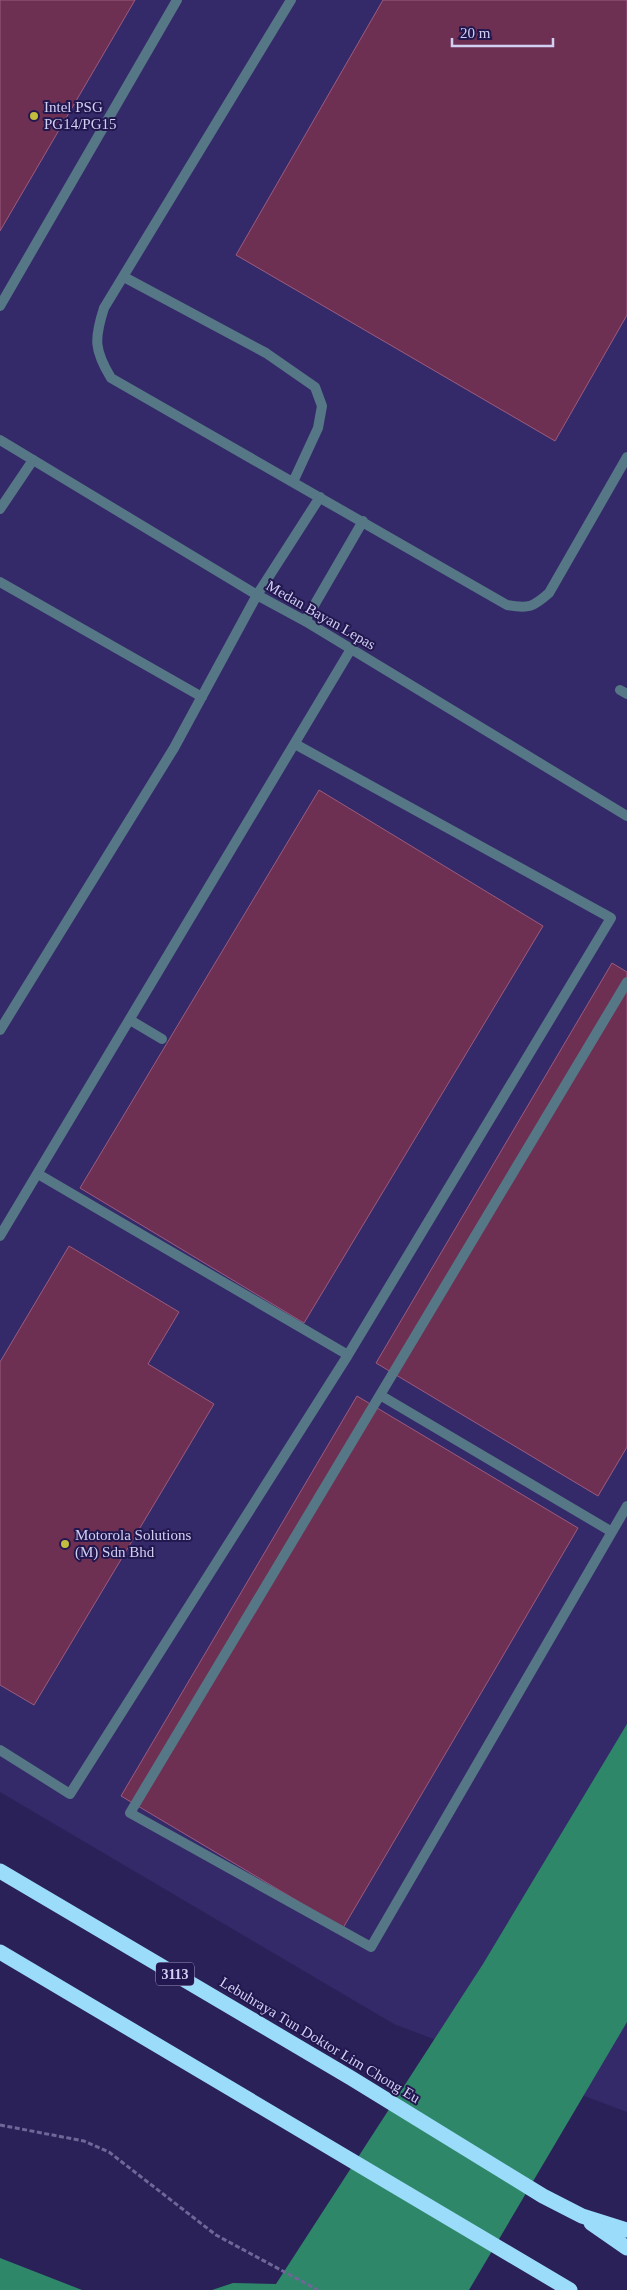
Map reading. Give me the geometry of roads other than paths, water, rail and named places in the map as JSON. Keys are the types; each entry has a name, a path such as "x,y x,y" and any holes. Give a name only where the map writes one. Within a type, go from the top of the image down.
{"highway":[{"name":"Lebuhraya Tun Doktor Lim Chong Eu","path":"0,1871 351,2078 543,2196 582,2216 627,2230"},
{"path":"0,1952 570,2290"},
{"name":"3113","path":"582,2216 627,2248"}],"street":[{"path":"0,306 177,0"},
{"path":"291,0 104,308 96,333 99,358 111,378 507,605 524,608 536,604 549,592 627,457"},
{"path":"124,277 266,353 315,387 322,406 318,428 293,482"},
{"path":"0,283 10,289"},
{"name":"Medan Bayan Lepas","path":"0,440 257,595 305,621 627,816"},
{"path":"0,509 33,460"},
{"path":"0,1030 174,748 257,595 320,497"},
{"path":"305,621 363,521"},
{"path":"0,582 202,697"},
{"path":"0,1236 351,649"},
{"path":"0,1750 70,1794 348,1355 611,918 295,744"},
{"path":"627,982 130,1813 371,1947 627,1506"},
{"path":"130,1020 162,1039"},
{"path":"38,1174 348,1355"},
{"path":"380,1395 612,1532"}],"place":[{"name":"Intel PSG PG14/PG15","path":"34,116"},
{"name":"Motorola Solutions (M) Sdn Bhd","path":"65,1544"}]}
